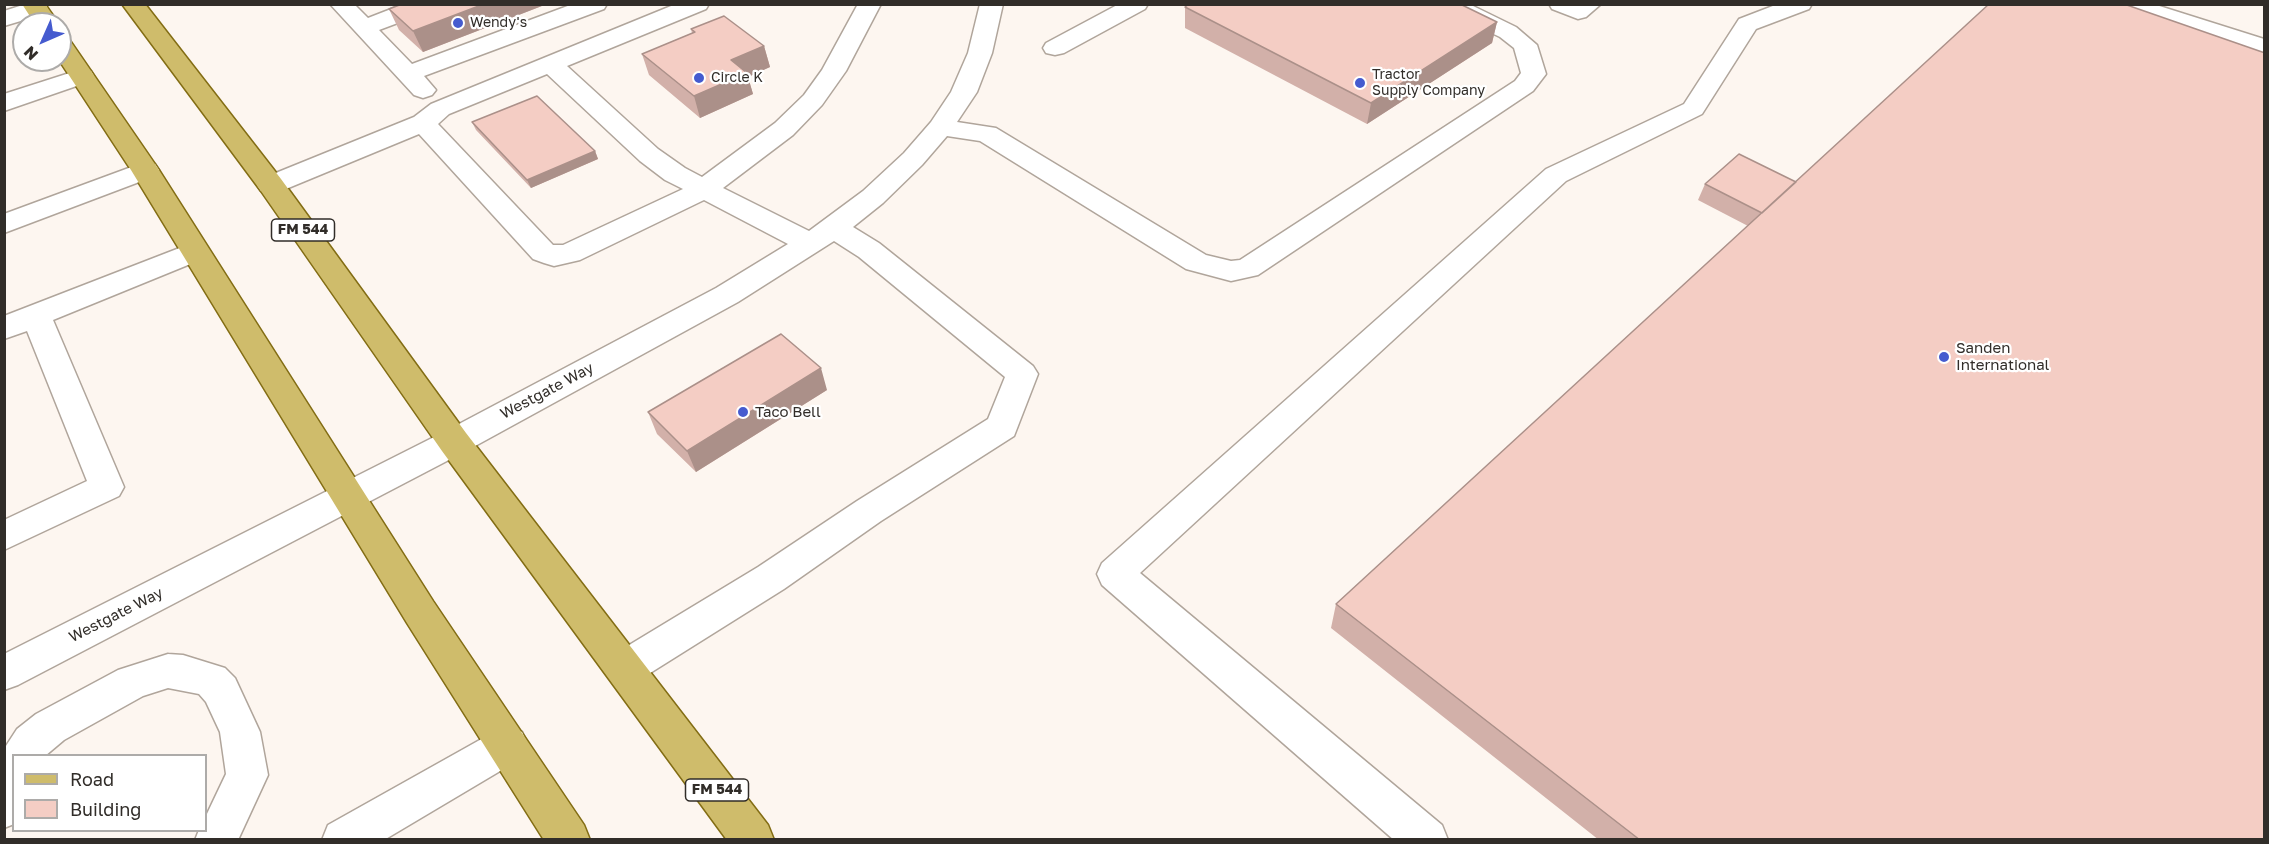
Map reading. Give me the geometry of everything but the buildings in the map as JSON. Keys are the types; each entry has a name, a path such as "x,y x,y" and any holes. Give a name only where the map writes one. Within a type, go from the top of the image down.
{"main road":[{"name":"FM 544","path":"133,4 271,185 454,442 753,840"},
{"path":"72,61 145,170 420,612 569,840"}],"street":[{"path":"341,4 408,74 432,116 548,255 570,254 703,190 784,129 813,100 834,71 870,4"},
{"path":"363,28 428,4"},
{"path":"408,74 596,4"},
{"path":"271,185 698,4"},
{"name":"Westgate Way","path":"4,673 454,442 727,295 822,236 873,197 913,159 941,127 964,92 976,62 992,4"},
{"path":"941,127 987,134 1196,262 1231,271 1248,268 1524,86 1534,74 1525,45 1508,32 1449,4"},
{"path":"1560,4 1578,12 1590,4"},
{"path":"1427,840 1115,574 1556,175 1693,109 1747,24 1801,4"},
{"path":"2128,4 2265,46"},
{"path":"1055,48 1124,7"},
{"path":"552,65 649,155 675,174 703,190 822,236 869,250 1022,374 1002,427 868,511 771,578 625,668"},
{"path":"4,103 82,76"},
{"path":"4,224 145,170"},
{"path":"4,328 195,251"},
{"path":"4,536 107,487 36,315"},
{"path":"23,754 31,742 50,727 132,682 168,671 183,672 211,680 221,690 240,732 247,775 216,840"},
{"path":"343,840 508,745"},
{"path":"4,808 12,784"}],"place":[{"name":"Wendy's","path":"458,23"},
{"name":"Circle K","path":"699,78"},
{"name":"Tractor Supply Company","path":"1360,83"},
{"name":"Sanden International","path":"1944,357"},
{"name":"Taco Bell","path":"743,412"}]}
